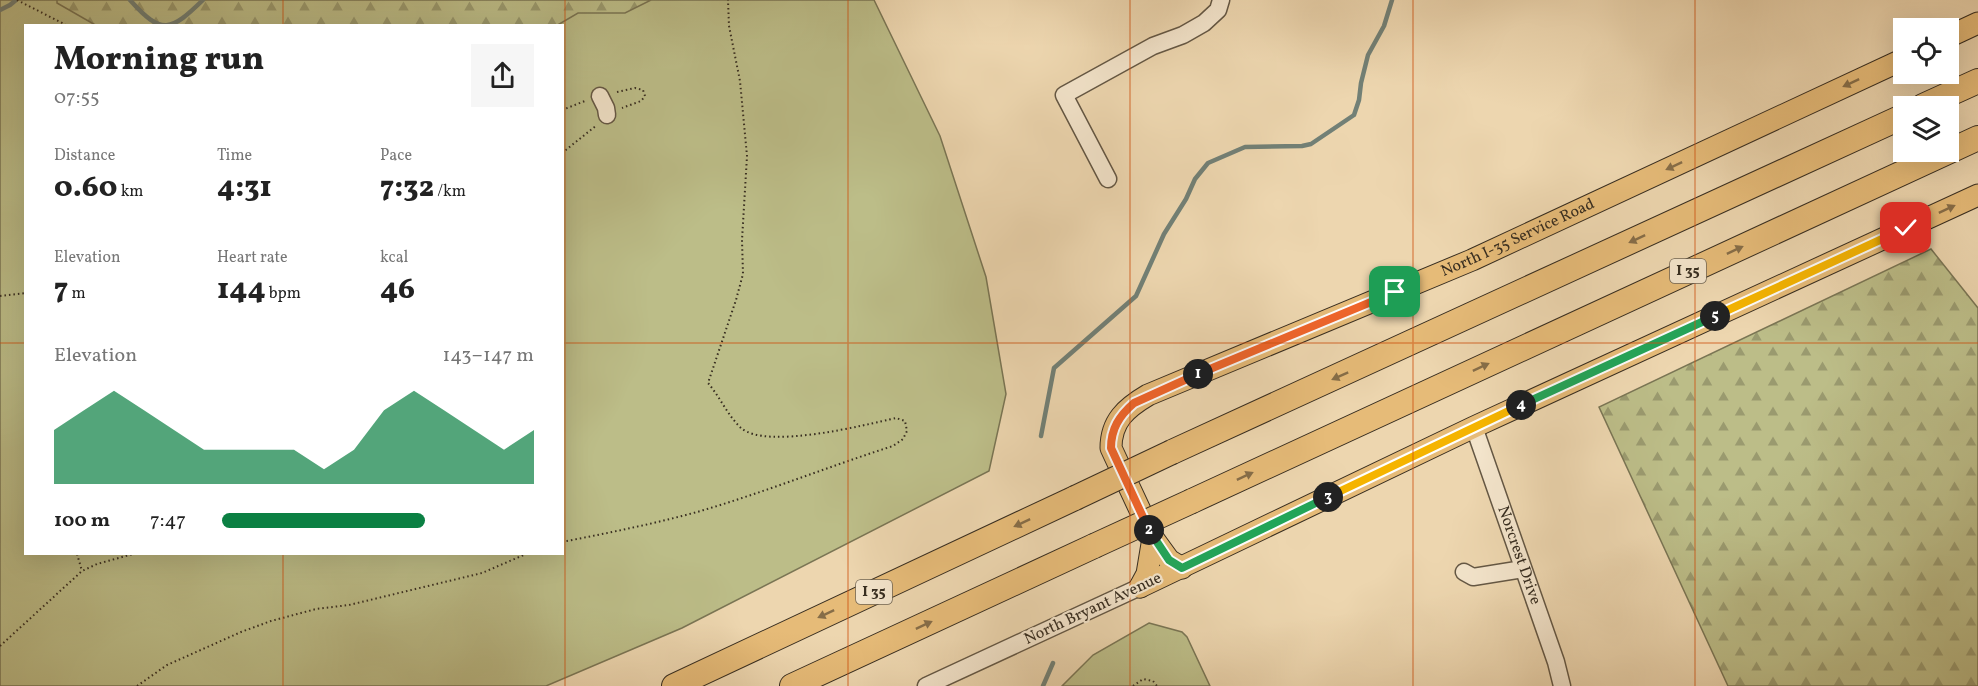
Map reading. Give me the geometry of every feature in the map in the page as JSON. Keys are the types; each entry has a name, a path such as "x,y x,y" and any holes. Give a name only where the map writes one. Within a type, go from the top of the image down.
{"highway":[{"path":"1945,96 1978,81"},
{"name":"I 35","path":"674,686 1172,452 1893,121"},
{"name":"I 35","path":"792,686 1978,138"}],"main road":[{"path":"1959,32 1978,23"},
{"name":"North I-35 Service Road","path":"1182,568 1169,560 1153,538 1111,448 1111,437 1115,426 1134,403 1472,260 1893,64"},
{"name":"North Bryant Avenue","path":"1140,587 1474,427 1978,195"},
{"path":"1140,587 1147,574 1153,538"}],"street":[{"path":"1108,179 1064,95 1153,46 1183,35 1204,23 1218,10 1221,0"},
{"path":"600,96 607,115"},
{"name":"Norcrest Drive","path":"1474,427 1556,662 1562,686"},
{"path":"1464,572 1473,577 1523,569"},
{"name":"North Bryant Avenue","path":"926,686 1140,587"}],"path":[{"path":"17,0 64,24"},
{"path":"564,542 629,529 736,500 892,446 903,439 907,431 905,421 897,418 795,437 756,437 742,428 708,383 736,300 742,274 747,156 741,89 729,26 728,0"},
{"path":"0,296 24,293"},
{"path":"77,555 82,571"},
{"path":"0,646 82,571 97,564 129,555"},
{"path":"137,686 167,665 271,621 482,573 524,555"},
{"path":"1133,686 1143,679 1153,681 1157,686"}],"green space":[{"path":"0,0 874,0 940,136 986,277 1006,394 989,471 682,628 546,686 0,686"},
{"path":"57,0 651,0 625,13 578,13 559,24 94,24 57,3"},
{"path":"1931,249 1978,308 1978,686 1728,686 1599,407"},
{"path":"1149,623 1182,632 1187,637 1210,686 1062,686 1093,655"}],"waterway":[{"path":"0,10 16,0"},
{"path":"130,0 150,20 159,24"},
{"path":"170,24 183,18 203,0"},
{"path":"1041,436 1054,368 1136,296 1164,234 1186,199 1195,179 1208,163 1245,147 1311,144 1354,115 1368,55 1384,26 1392,0"},
{"path":"1043,686 1053,663"}],"route":[{"path":"1395,292 1149,395 1134,403 1119,418 1111,437 1111,448 1153,538 1169,560 1182,568 1474,427 1906,228"}]}
